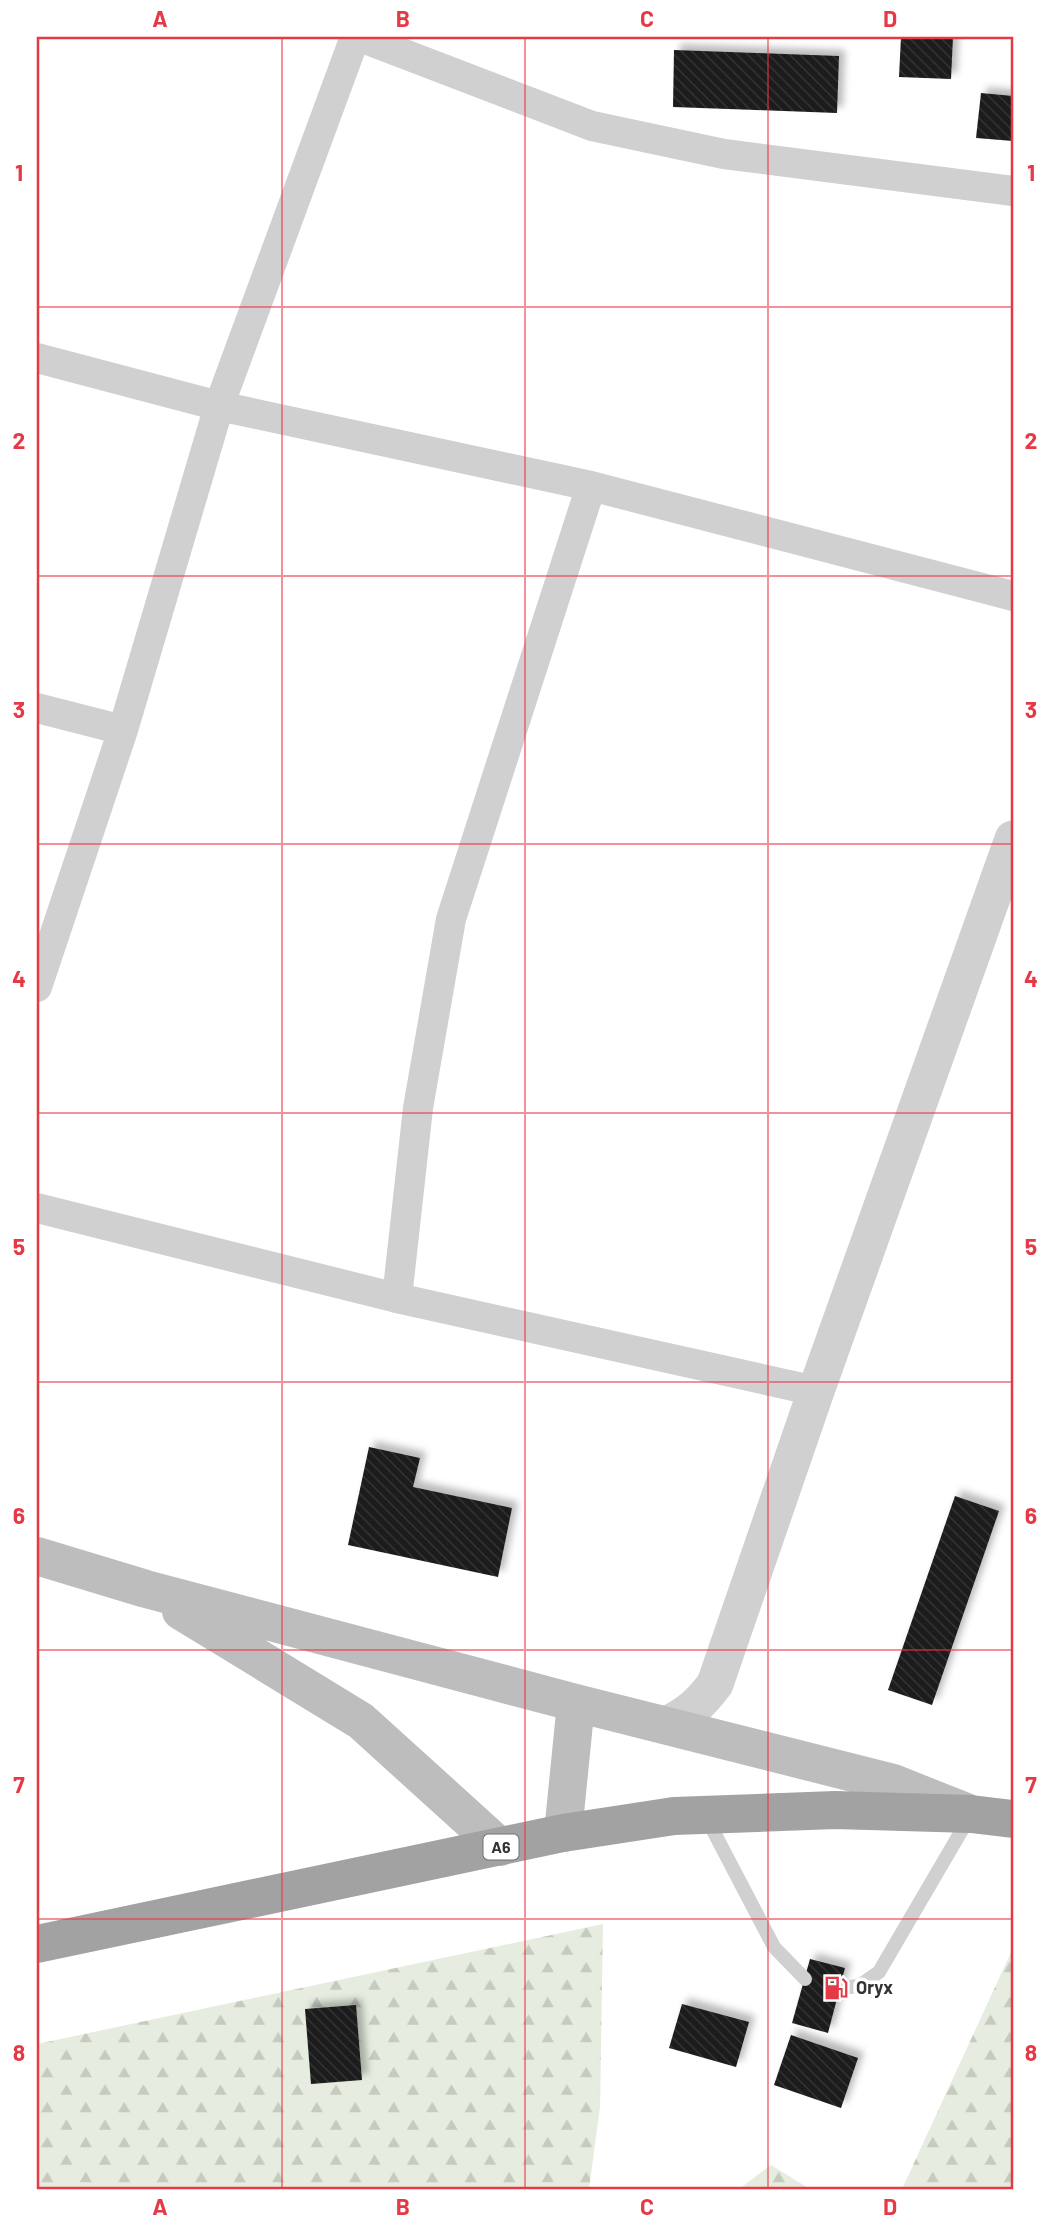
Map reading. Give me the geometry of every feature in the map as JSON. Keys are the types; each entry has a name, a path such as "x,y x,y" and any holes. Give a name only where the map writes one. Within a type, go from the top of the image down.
{"highway":[{"name":"A6","path":"37,1944 563,1833 674,1816 835,1810 971,1814 1013,1819"}],"main road":[{"path":"37,1556 146,1590 893,1783 971,1814"},
{"path":"146,1590 361,1721 500,1847"},
{"path":"563,1833 576,1703"}],"street":[{"path":"37,987 123,730 219,406 357,37 592,126 724,154 1013,191"},
{"path":"37,358 219,406 591,485 1013,596"},
{"path":"397,1298 418,1108 451,919 591,485"},
{"path":"37,708 123,730"},
{"path":"666,1725 701,1703 715,1684 816,1391 1013,839"},
{"path":"37,1208 397,1298 816,1391"}],"lane":[{"path":"705,1814 774,1947 804,1979"},
{"path":"840,1988 859,1986 879,1972 971,1814"}],"green space":[{"path":"603,1924 600,2107 589,2189 37,2189 37,2044"},
{"path":"1013,1948 1013,2189 902,2189"},
{"path":"771,2165 810,2189 739,2189"}],"building":[{"path":"901,37 953,37 951,79 899,77"},
{"path":"674,50 839,56 837,113 673,107"},
{"path":"981,93 1013,96 1013,141 976,138"},
{"path":"369,1447 420,1458 413,1487 512,1508 498,1577 348,1545"},
{"path":"955,1496 999,1511 932,1705 888,1690"},
{"path":"810,1959 845,1968 828,2033 792,2023"},
{"path":"682,2004 749,2022 736,2067 669,2048"},
{"path":"356,2005 362,2080 311,2084 305,2009"},
{"path":"791,2035 858,2058 841,2108 774,2085"}],"place":[{"name":"Oryx","path":"836,1988"}]}
